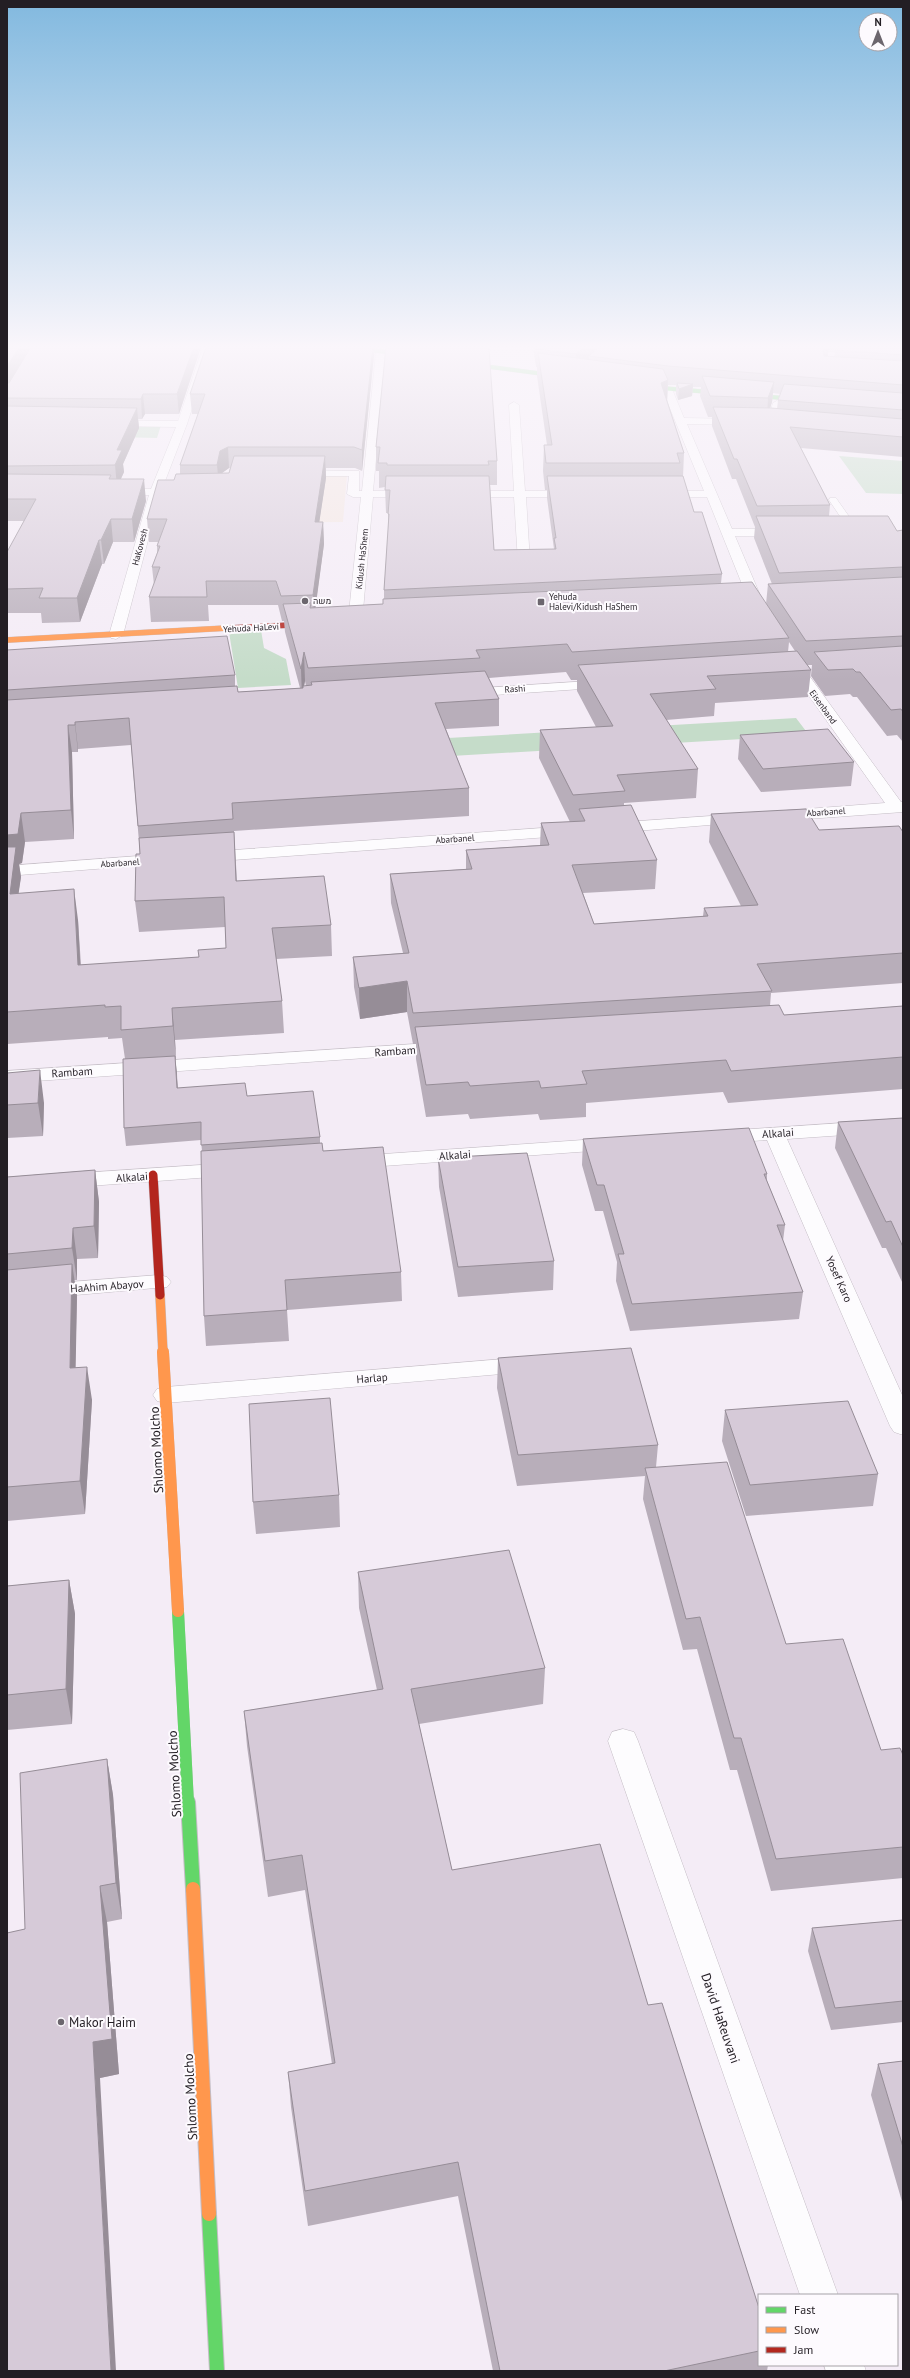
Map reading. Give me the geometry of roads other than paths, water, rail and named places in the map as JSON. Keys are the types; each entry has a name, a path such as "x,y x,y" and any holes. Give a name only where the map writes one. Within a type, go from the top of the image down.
{"street":[{"name":"HaKovesh","path":"116,635 155,493 169,458"},
{"name":"Kidush HaShem","path":"356,622 369,494 371,458"},
{"path":"517,458 524,562"},
{"path":"695,458 726,532 766,621"},
{"path":"284,473 355,473 353,494 426,494"},
{"path":"106,492 194,492"},
{"path":"450,494 591,494"},
{"path":"647,494 710,494"},
{"path":"726,532 794,532"},
{"path":"840,532 871,532"},
{"name":"Yehuda HaLevi","path":"7,640 325,624"},
{"name":"Eisenband","path":"783,647 798,671 900,807"},
{"path":"781,673 818,670"},
{"name":"Rashi","path":"454,693 621,683"},
{"name":"Abarbanel","path":"7,871 900,807"},
{"name":"Rambam","path":"7,1077 461,1047"},
{"name":"Alkalai","path":"703,1138 903,1125"},
{"name":"Yosef Karo","path":"774,1133 903,1426"},
{"name":"Alkalai","path":"336,1163 631,1143"},
{"name":"Alkalai","path":"7,1185 249,1169"},
{"name":"Shlomo Molcho","path":"153,1175 186,1739 217,2371"},
{"name":"HaAhim Abayov","path":"7,1294 159,1282"},
{"name":"Harlap","path":"166,1395 546,1364"},
{"name":"David HaReuvani","path":"623,1741 819,2294"}],"lane":[{"path":"833,500 855,532"}],"place":[{"name":"משה","path":"305,601"},
{"name":"Yehuda Halevi/Kidush HaShem","path":"541,602"},
{"name":"Makor Haim","path":"61,2022"}]}
